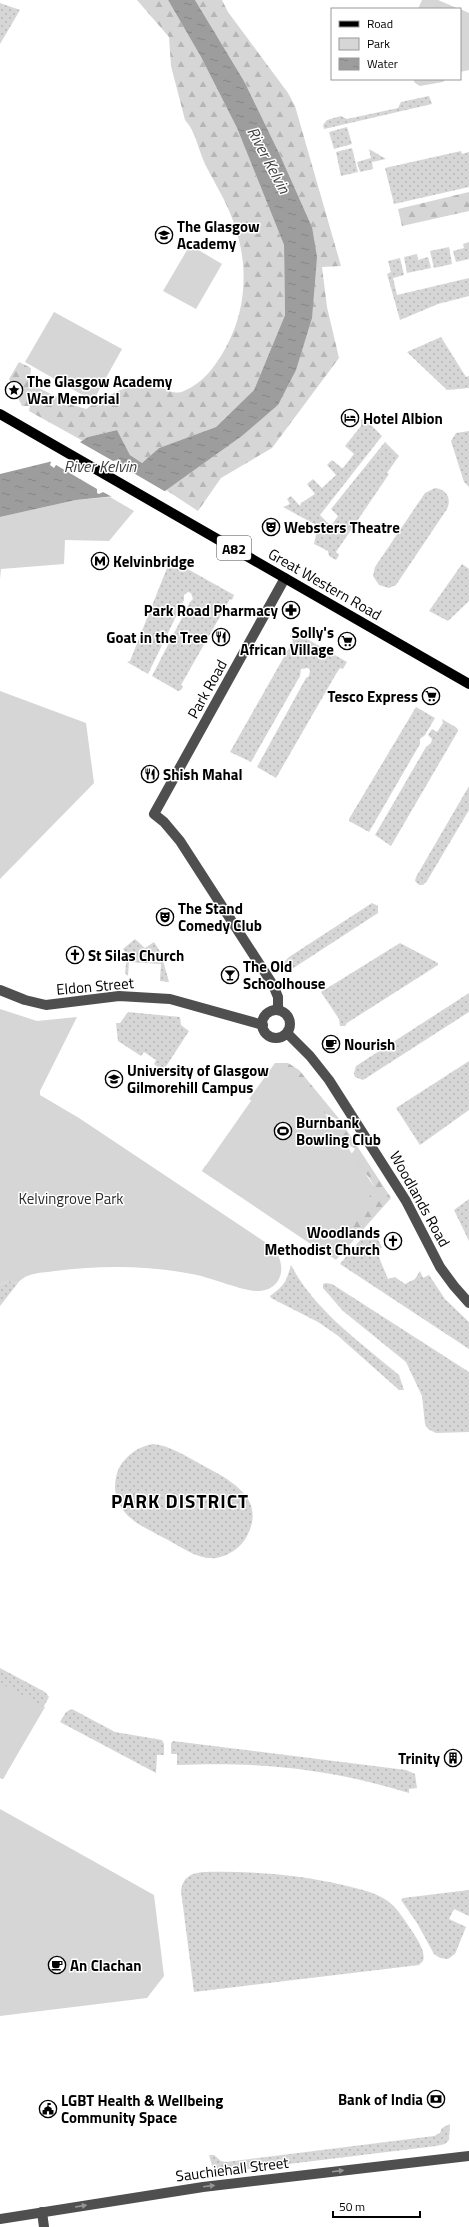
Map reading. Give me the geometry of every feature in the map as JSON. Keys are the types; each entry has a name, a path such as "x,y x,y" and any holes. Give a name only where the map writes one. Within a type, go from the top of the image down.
{"main road":[{"name":"Great Western Road","path":"0,414 469,684"}],"street":[{"name":"Park Road","path":"278,1010 278,997 273,985 180,842 164,822 154,814 285,578"},
{"name":"Eldon Street","path":"0,990 29,1001 46,1005 119,996 170,999 263,1024"},
{"path":"278,1010 283,1012 289,1019 290,1024 287,1033 279,1038 271,1037 265,1032 263,1024 267,1014 278,1010"},
{"name":"Woodlands Road","path":"287,1033 310,1056 329,1080 406,1201 440,1267 469,1303"},
{"name":"Sauchiehall Street","path":"0,2219 203,2187 469,2156"},
{"path":"42,2212 44,2227"}],"green space":[{"path":"137,0 168,0 201,57 237,128 284,245 285,315 254,390 216,427 159,448 142,463 130,455 117,430 88,437 83,441 29,411 30,406 22,406 9,379 19,362 31,368 30,378 33,385 73,405 86,409 116,392 132,386 149,384 175,392 184,391 208,374 225,349 233,333 242,301 244,284 238,234 226,204 205,164 192,130 185,120 171,66 169,37"},
{"path":"195,0 222,0 228,12 288,93 295,106 341,266 322,267 327,307 339,358 272,448 221,478 198,511 166,490 242,436 278,405 312,227 280,155 244,81"},
{"path":"422,0 438,0 457,8 418,8"},
{"path":"0,3 20,10 0,44"},
{"path":"461,9 469,13 469,70 461,72"},
{"path":"414,80 445,80 443,82 420,86"},
{"path":"429,96 432,104 324,129 323,125 327,120 341,116 347,119 398,108 401,102"},
{"path":"347,127 352,144 334,149 329,132"},
{"path":"352,148 358,172 341,176 336,152"},
{"path":"369,149 386,159 372,162 373,169 360,172 357,162 371,158"},
{"path":"461,151 462,154 469,152 469,187 394,204 385,168"},
{"path":"469,192 469,211 402,226 398,209"},
{"path":"469,242 469,259 456,262 453,251 464,248 463,244"},
{"path":"190,245 222,264 196,309 163,291"},
{"path":"449,247 452,264 434,268 430,251"},
{"path":"417,254 418,260 428,257 431,268 407,273 404,257"},
{"path":"400,258 404,275 393,278 397,295 469,278 469,296 438,304 400,320 387,274 391,272 388,261"},
{"path":"54,312 122,349 93,401 25,362"},
{"path":"441,337 466,377 469,376 469,388 447,390 407,352"},
{"path":"364,418 382,436 320,515 331,526 338,516 331,509 385,442 399,456 387,473 389,474 336,552 339,555 336,560 329,556 328,551 314,544 318,526 283,507 290,504 287,499 291,496 300,506 301,503 315,494 307,484 313,479 322,488 336,475 327,465 332,460 343,468 354,454 345,446 361,426 361,420"},
{"path":"469,431 469,487 464,482 451,441 456,433"},
{"path":"435,488 442,490 447,495 449,501 447,509 396,585 389,588 379,585 373,576 375,567 425,493"},
{"path":"110,497 134,511 109,541 65,540 64,564 1,569 0,579 0,517 76,500"},
{"path":"168,558 234,595 232,600 230,599 181,685 183,687 178,691 152,676 190,602 193,599 191,593 188,592 184,595 184,600 148,674 127,662 130,661 169,563 166,562"},
{"path":"462,564 469,569 469,601 448,621 429,611"},
{"path":"293,631 347,662 343,669 340,668 336,674 276,778 257,767 306,678 309,676 310,670 308,668 301,669 300,676 251,762 230,752 293,641 290,636"},
{"path":"0,691 86,723 94,783 0,879"},
{"path":"416,707 435,718 425,735 420,739 420,744 369,832 349,821 349,819"},
{"path":"442,719 457,728 458,731 391,846 375,835 426,747 431,743 432,739 428,735 432,729 437,732 443,723"},
{"path":"469,786 469,810 427,881 423,885 419,885 415,881 416,877"},
{"path":"372,903 378,906 378,913 292,969 285,966 284,962 289,957"},
{"path":"135,939 145,948 154,942 161,953 169,982 160,981 161,964 129,962 128,976 125,973 127,955 123,949"},
{"path":"400,943 438,963 438,965 347,1023 345,1026 340,1026 339,1019 321,992"},
{"path":"469,993 469,1012 363,1080 355,1077 354,1073 356,1066"},
{"name":"Kelvingrove Park","path":"0,1009 37,1021 77,1017 40,1091 40,1095 79,1118 271,1246 277,1253 281,1268 277,1282 272,1287 265,1290 256,1291 235,1287 197,1275 161,1269 126,1267 73,1269 40,1273 30,1275 18,1283 9,1281 0,1285"},
{"path":"128,1012 180,1017 181,1025 189,1031 163,1071 154,1064 156,1060 144,1052 141,1056 118,1041 116,1023 120,1023"},
{"path":"469,1061 469,1110 420,1145 396,1108"},
{"path":"275,1063 288,1063 299,1070 341,1121 326,1114 318,1113 282,1119 249,1099"},
{"name":"Burnbank Bowling Club","path":"276,1065 310,1091 375,1188 330,1257 202,1171"},
{"path":"338,1125 344,1126 391,1198 336,1260 202,1171 205,1166 208,1167 334,1246 374,1186 368,1176 348,1159 355,1149 332,1134"},
{"path":"469,1199 469,1241 454,1210"},
{"path":"372,1226 382,1248 376,1250 388,1279 395,1277 405,1284 415,1279 420,1271 423,1278 429,1275 445,1299 469,1322 469,1349 340,1264"},
{"path":"291,1265 301,1282 325,1311 354,1338 399,1375 404,1390 399,1390 337,1335 318,1322 271,1298 270,1296 284,1283"},
{"path":"9,1281 18,1283 0,1306 0,1285"},
{"path":"323,1284 332,1284 469,1372 469,1432 436,1433 428,1429 425,1424 422,1396 406,1362 343,1311 323,1288"},
{"path":"153,1444 172,1449 184,1455 224,1477 242,1492 249,1501 252,1511 252,1523 247,1536 238,1548 230,1553 216,1558 203,1557 191,1553 134,1521 121,1507 115,1488 116,1478 120,1466 132,1453 144,1446"},
{"path":"0,1668 45,1692 49,1697 3,1779 0,1778"},
{"path":"0,1683 45,1707 3,1779 0,1778"},
{"path":"72,1709 115,1732 162,1740 164,1744 164,1755 157,1755 156,1773 60,1722 66,1712"},
{"path":"173,1741 406,1770 415,1774 417,1788 409,1789 409,1793 379,1784 322,1772 294,1768 208,1764 177,1765 177,1754 171,1754 171,1743"},
{"path":"0,1809 154,1895 164,1976 147,1998 0,2016"},
{"path":"195,1873 257,1873 308,1878 373,1893 389,1902 401,1915 420,1945 424,1957 423,1961 419,1965 194,1992 181,1891 184,1882 188,1877"},
{"path":"469,1890 469,1916 454,1909 449,1919 466,1927 455,1954 448,1959 440,1958 434,1954 417,1923 401,1900 403,1898"},
{"path":"450,2124 449,2140 445,2144 436,2146 224,2172 213,2169 209,2155 214,2155 221,2161 226,2162 434,2136 440,2133 442,2128"}],"water":[{"name":"River Kelvin","path":"168,0 195,0 244,81 280,155 312,227 317,257 312,318 296,370 278,405 242,436 165,491 76,500 0,517 0,474 49,462 88,437 117,430 130,455 142,463 159,448 216,427 254,390 285,315 284,245 237,128 201,57"}],"pier":[{"path":"78,441 113,461 118,460 118,464 166,492 114,498 103,492 99,494 97,493 97,489 56,465 54,468 50,465 51,462 48,460"}],"place":[{"name":"The Glasgow Academy","path":"164,235"},
{"name":"The Glasgow Academy War Memorial","path":"14,390"},
{"name":"Hotel Albion","path":"350,418"},
{"name":"Websters Theatre","path":"271,527"},
{"name":"Kelvinbridge","path":"100,561"},
{"name":"Park Road Pharmacy","path":"291,610"},
{"name":"Goat in the Tree","path":"221,637"},
{"name":"Solly's African Village","path":"347,641"},
{"name":"Tesco Express","path":"431,696"},
{"name":"Shish Mahal","path":"150,774"},
{"name":"The Stand Comedy Club","path":"165,917"},
{"name":"St Silas Church","path":"75,955"},
{"name":"The Old Schoolhouse","path":"230,975"},
{"name":"Nourish","path":"331,1044"},
{"name":"University of Glasgow Gilmorehill Campus","path":"114,1079"},
{"name":"Burnbank Bowling Club","path":"283,1131"},
{"name":"Woodlands Methodist Church","path":"393,1241"},
{"name":"Trinity","path":"453,1758"},
{"name":"An Clachan","path":"57,1965"},
{"name":"Bank of India","path":"436,2099"},
{"name":"LGBT Health & Wellbeing Community Space","path":"48,2109"}],"district":[{"name":"PARK DISTRICT","path":"180,1500"}]}
